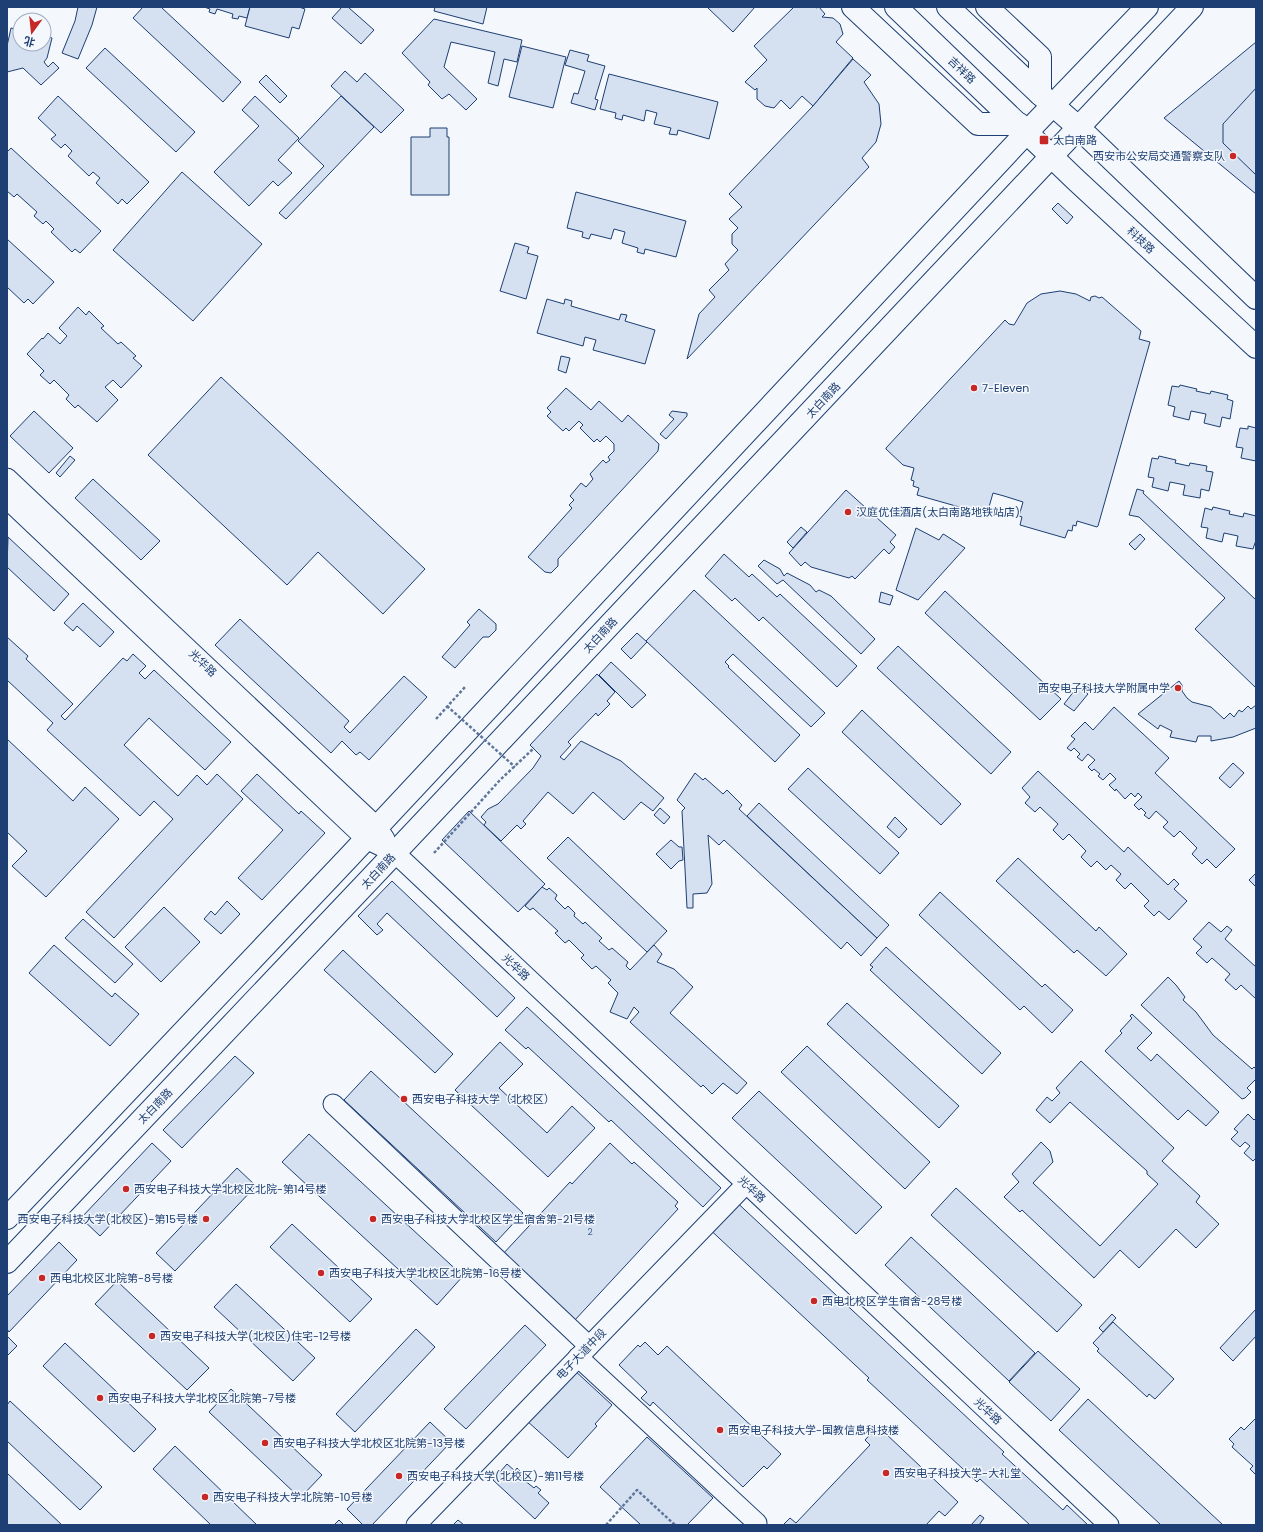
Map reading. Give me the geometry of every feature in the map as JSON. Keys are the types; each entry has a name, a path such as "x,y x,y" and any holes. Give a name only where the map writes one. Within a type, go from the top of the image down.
{"main road":[{"path":"853,7 978,124 1023,128"},
{"name":"吉祥路","path":"896,7 1023,128"},
{"path":"948,7 1078,127 1256,298"},
{"path":"987,7 1040,57 1047,100"},
{"path":"7,1218 371,833 1023,128 1047,100 1147,7"},
{"name":"太白南路","path":"7,1262 395,853 1192,7"},
{"name":"科技路","path":"1023,128 1052,157 1256,347"}],"street":[{"name":"光华路","path":"7,478 371,833"},
{"name":"光华路","path":"7,499 371,833 395,853 1109,1525"},
{"path":"333,1104 757,1523"},
{"name":"电子大道中段","path":"416,1525 746,1184"}],"path":[{"path":"436,718 465,687"},
{"path":"447,706 514,767"},
{"path":"434,853 500,780 534,748"},
{"path":"606,1525 637,1490 675,1525"}],"building":[{"path":"78,7 97,7 92,25 78,59 62,53 75,21"},
{"path":"143,7 161,7 241,82 223,102 133,18"},
{"path":"204,7 250,7 247,18 239,16 238,19 232,18 233,14 217,9 215,14 209,12 210,9"},
{"path":"250,7 299,7 305,9 299,29 292,27 289,38 245,26"},
{"path":"342,7 348,7 374,30 361,44 332,18"},
{"path":"435,7 487,7 483,24 434,11"},
{"path":"707,7 755,7 733,32"},
{"path":"794,7 819,7 825,14 822,17 833,18 840,24 843,34 836,42 853,58 813,106 802,96 790,109 781,100 774,108 765,106 757,99 757,88 755,90 745,82 767,60 754,46"},
{"path":"434,19 522,40 517,62 504,59 498,86 488,83 495,52 451,42 444,67 477,99 466,110 449,94 442,99 428,85 430,82 402,53"},
{"path":"12,28 12,52 48,52 44,62 48,67 53,62 59,68 41,85 23,68 7,72 7,46"},
{"name":"西安市公安局交通警察支队","path":"1256,42 1256,194 1164,118"},
{"path":"522,46 566,57 553,108 509,97"},
{"path":"105,48 195,132 176,152 86,68"},
{"path":"570,50 589,55 587,61 605,66 595,99 598,100 595,110 571,103 574,93 578,94 585,71 565,65"},
{"path":"853,59 871,75 864,82 879,104 881,124 876,142 862,158 869,167 687,359 699,314 715,297 709,290 729,270 725,264 738,250 732,244 732,234 738,228 729,219 742,207 729,194 813,106"},
{"path":"345,71 357,82 365,73 404,110 381,133 331,86"},
{"path":"609,74 718,102 709,139 678,130 677,135 669,134 671,128 654,124 657,113 646,110 644,121 623,115 622,120 615,118 616,113 600,109"},
{"path":"266,75 287,96 280,103 259,82"},
{"path":"1256,88 1256,175 1223,143 1223,124"},
{"path":"58,96 149,182 127,204 122,199 118,204 96,183 100,178 93,172 89,176 68,156 72,151 65,144 61,148 51,139 56,135 38,118"},
{"path":"255,96 299,138 278,160 292,173 278,186 273,181 249,206 214,172 259,126 242,110"},
{"path":"341,96 374,127 286,219 279,213 324,166 298,141"},
{"path":"430,128 447,128 447,137 449,137 449,195 411,195 411,137 430,137"},
{"path":"11,148 101,231 80,253 75,249 72,252 51,232 54,229 46,221 43,224 34,216 37,212 17,194 14,197 7,191 7,152"},
{"path":"182,172 262,244 193,321 113,250"},
{"path":"576,192 686,221 676,257 645,249 644,254 637,252 638,248 622,243 625,232 614,229 611,239 591,234 589,239 582,237 583,232 567,228"},
{"path":"1058,203 1073,217 1067,224 1052,209"},
{"path":"7,239 54,282 33,304 28,299 24,303 7,287"},
{"path":"515,243 529,247 527,253 538,256 526,299 500,291"},
{"path":"1060,291 1076,294 1090,301 1091,297 1102,297 1141,331 1139,339 1150,342 1098,526 1097,527 1077,521 1076,526 1073,525 1072,531 1068,530 1065,538 1020,525 1022,517 1019,516 1023,502 1004,496 993,493 989,507 987,507 984,514 917,495 919,488 913,486 914,481 911,480 914,468 903,465 886,448 1005,320 1009,324 1014,325 1027,303 1041,294"},
{"path":"547,299 564,304 565,299 572,301 571,306 619,320 621,314 627,315 625,321 655,330 645,364 593,350 596,340 585,337 583,346 537,333"},
{"path":"78,307 86,315 89,311 104,326 101,328 118,344 121,342 136,356 133,358 142,366 121,388 113,380 105,387 118,400 97,422 78,405 75,408 66,399 69,395 54,380 50,384 40,375 44,371 27,354 48,333 60,344 67,336 59,328"},
{"path":"561,356 570,358 566,373 558,370"},
{"path":"221,377 425,569 383,614 318,552 287,585 148,455"},
{"path":"1180,385 1210,394 1211,391 1228,395 1227,399 1233,401 1230,419 1222,417 1220,427 1204,423 1206,414 1191,411 1189,420 1173,416 1175,407 1168,405 1172,386 1179,387"},
{"path":"566,388 591,410 599,401 622,422 628,415 659,444 658,451 558,559 558,566 551,573 545,572 528,557 572,508 569,505 574,500 570,496 581,483 586,487 593,479 590,474 603,460 606,463 610,460 608,457 614,451 614,444 606,436 600,442 597,439 594,442 580,428 583,425 579,421 569,431 566,428 563,431 547,416 551,412 547,408"},
{"path":"34,411 73,448 49,473 10,436"},
{"path":"672,411 687,413 687,416 666,439 660,434 674,419 669,415"},
{"path":"1248,426 1256,428 1256,461 1241,458 1243,448 1236,447 1240,428 1248,429"},
{"path":"70,456 75,460 60,477 56,473"},
{"path":"1159,456 1176,460 1175,463 1189,466 1190,463 1207,466 1206,471 1213,472 1209,491 1201,489 1200,498 1183,495 1185,485 1170,482 1168,491 1152,487 1154,478 1148,477 1152,458 1158,459"},
{"path":"93,479 160,541 141,560 75,498"},
{"path":"1137,489 1144,491 1143,493 1256,600 1256,688 1195,629 1225,598 1139,517 1129,515"},
{"name":"汉庭优佳酒店(太白南路地铁站店)","path":"846,490 896,535 890,542 895,547 889,554 884,549 855,579 852,576 849,578 811,567 805,562 801,566 789,553"},
{"path":"1213,507 1230,511 1229,514 1243,517 1244,513 1256,516 1256,540 1253,549 1236,546 1238,536 1224,533 1222,542 1206,538 1208,528 1201,527 1205,508 1212,510"},
{"path":"801,527 807,532 793,548 787,542"},
{"path":"916,528 939,540 943,534 965,548 918,600 896,590"},
{"path":"1140,534 1145,539 1135,550 1129,544"},
{"path":"8,537 69,594 54,611 7,567"},
{"path":"724,554 749,577 752,574 777,597 780,594 857,666 837,687 763,617 759,621 735,598 732,601 705,576"},
{"path":"764,560 780,569 784,576 787,573 810,585 816,592 819,590 831,596 875,639 861,654 783,580 777,584 758,566"},
{"path":"694,590 825,713 811,727 733,654 725,662 729,666 728,667 800,735 775,762 646,641"},
{"path":"945,591 1061,699 1040,720 925,613"},
{"path":"881,592 893,596 890,605 879,602"},
{"path":"83,603 114,632 100,647 77,626 73,631 64,623"},
{"path":"479,609 496,624 496,630 489,637 483,637 455,668 442,657 470,625 467,622"},
{"path":"240,619 349,721 344,727 350,733 404,676 427,697 369,760 360,752 356,755 342,741 331,753 215,645"},
{"path":"637,633 647,642 631,659 621,649"},
{"path":"7,637 28,656 26,659 73,704 61,716 65,720 123,658 127,661 133,654 146,666 139,673 145,679 154,670 231,742 205,770 149,718 124,745 178,796 197,775 207,785 217,774 243,799 114,938 86,912 173,819 154,801 140,816 47,730 53,723 7,680"},
{"path":"898,646 1011,752 991,774 877,668"},
{"path":"611,662 646,695 632,708 599,675"},
{"path":"597,674 615,692 607,701 610,704 598,716 596,713 568,742 571,745 560,757 564,760 581,741 621,761 664,798 653,811 641,802 624,820 593,792 573,814 548,792 523,821 526,824 521,829 517,825 501,841 484,825 486,822 481,817 488,809 498,804 533,768 541,756 530,745"},
{"path":"1179,681 1182,685 1182,691 1187,698 1192,702 1211,707 1224,719 1230,713 1234,717 1239,710 1242,712 1248,706 1251,709 1256,705 1256,728 1233,737 1211,741 1211,736 1198,736 1196,742 1170,737 1172,731 1160,725 1158,729 1138,714"},
{"path":"1078,686 1088,694 1074,711 1064,704"},
{"path":"1114,707 1169,758 1155,773 1235,849 1216,868 1207,859 1202,864 1192,854 1197,848 1180,831 1174,837 1163,827 1168,822 1156,811 1149,819 1144,815 1146,813 1141,808 1139,810 1134,805 1142,797 1138,793 1135,797 1131,793 1125,799 1116,789 1115,791 1109,785 1116,779 1110,773 1103,780 1098,776 1100,774 1094,769 1092,771 1088,767 1095,760 1088,754 1082,761 1077,757 1080,754 1074,748 1071,751 1067,748 1075,739 1071,736 1085,722 1093,730"},
{"path":"862,710 961,804 941,825 842,732"},
{"path":"7,739 73,801 85,787 119,819 46,897 12,866 27,851 7,832"},
{"path":"1233,763 1244,773 1230,788 1219,778"},
{"path":"808,768 899,853 880,874 788,789"},
{"path":"1038,771 1124,852 1128,847 1168,885 1174,879 1179,884 1174,889 1187,901 1169,920 1159,911 1154,916 1144,906 1149,901 1131,883 1125,889 1116,880 1121,874 1111,865 1106,870 1097,861 1091,867 1081,857 1086,851 1069,834 1063,840 1053,830 1058,824 1040,807 1035,812 1025,803 1030,797 1022,788"},
{"path":"695,773 703,780 705,778 723,794 727,790 742,805 739,809 877,938 861,956 847,942 841,949 724,840 719,845 708,835 712,884 707,893 693,894 693,908 687,908 682,811 685,808 677,800"},
{"path":"257,774 299,814 301,811 325,833 262,900 238,878 283,830 241,791"},
{"path":"759,803 889,925 877,938 747,816"},
{"path":"660,808 670,817 664,824 654,815"},
{"path":"469,811 545,884 518,912 442,840"},
{"path":"895,817 907,829 899,838 887,827"},
{"path":"568,837 667,931 647,952 547,858"},
{"path":"671,840 679,847 682,847 683,860 679,861 671,869 656,854"},
{"path":"1018,858 1096,931 1099,927 1127,954 1106,976 1077,950 1074,953 996,881"},
{"path":"1256,873 1256,887 1249,880"},
{"path":"392,881 515,998 497,1017 387,913 377,924 383,930 377,935 358,916"},
{"path":"542,887 547,890 549,888 557,895 555,899 565,909 568,906 575,913 574,916 583,924 585,922 602,938 599,941 609,950 612,948 628,962 626,966 630,970 654,945 662,954 657,962 674,969 693,987 670,1013 747,1083 737,1094 723,1083 712,1094 703,1085 701,1087 630,1022 639,1012 634,1007 627,1019 610,1012 618,993 608,983 611,980 596,966 592,969 581,958 584,955 569,940 565,943 555,933 558,931 533,908 530,910 525,906"},
{"path":"940,892 1042,987 1045,984 1073,1010 1052,1033 1024,1006 1020,1010 919,915"},
{"path":"227,901 240,914 221,934 204,919 211,911 215,915"},
{"path":"164,907 200,942 161,982 125,947"},
{"path":"83,919 133,964 115,983 65,938"},
{"path":"1209,922 1221,932 1227,926 1232,930 1225,939 1256,967 1256,999 1241,985 1236,990 1225,980 1230,974 1212,958 1207,963 1196,953 1202,947 1193,939"},
{"path":"54,945 112,997 115,993 139,1014 110,1046 29,973"},
{"path":"886,947 1001,1053 982,1074 870,970 873,967 870,965"},
{"path":"343,950 453,1054 435,1073 324,970"},
{"path":"1168,977 1185,997 1183,1000 1196,1012 1213,1035 1252,1069 1254,1067 1256,1069 1256,1079 1247,1088 1251,1092 1245,1098 1242,1099 1141,1005"},
{"path":"847,1003 959,1106 939,1128 827,1024"},
{"path":"527,1007 721,1188 703,1207 611,1120 609,1122 528,1047 526,1049 505,1030"},
{"path":"1132,1014 1152,1033 1137,1048 1151,1061 1157,1054 1219,1112 1206,1126 1188,1110 1178,1120 1105,1051 1122,1033 1120,1031 1132,1018 1130,1016"},
{"path":"500,1042 523,1064 499,1088 547,1133 572,1106 595,1128 548,1177 455,1090"},
{"path":"807,1046 930,1162 905,1189 781,1072"},
{"path":"235,1056 254,1073 182,1148 163,1130"},
{"path":"1081,1061 1174,1148 1162,1161 1200,1196 1196,1202 1219,1224 1196,1248 1176,1229 1139,1268 1120,1250 1094,1278 1022,1210 1020,1212 1004,1197 1019,1182 1012,1174 1041,1142 1050,1151 1053,1162 1033,1183 1100,1246 1158,1184 1147,1174 1147,1171 1070,1102 1050,1123 1036,1110 1047,1097 1052,1101 1060,1093 1056,1088"},
{"path":"371,1071 523,1213 496,1242 344,1100"},
{"path":"759,1091 882,1207 856,1234 732,1118"},
{"path":"1248,1114 1254,1120 1256,1118 1256,1158 1253,1161 1244,1153 1250,1146 1245,1142 1240,1147 1231,1139 1238,1132 1234,1129"},
{"name":"西安电子科技大学北校区学生宿舍第-21号楼","path":"309,1134 463,1276 437,1305 282,1162"},
{"name":"西安电子科技大学北校区北院-第14号楼","path":"152,1143 171,1161 100,1236 81,1218"},
{"path":"610,1143 632,1164 634,1162 678,1202 675,1206 678,1209 574,1321 502,1255 570,1182 572,1184"},
{"name":"西安电子科技大学(北校区)-第15号楼","path":"237,1168 256,1186 175,1271 156,1253"},
{"path":"956,1188 1082,1305 1057,1332 931,1215"},
{"name":"西电北校区学生宿舍-28号楼","path":"730,1196 1004,1452 1002,1454 1063,1510 1067,1505 1088,1525 1030,1525 980,1479 977,1482 867,1380 869,1378 704,1224"},
{"name":"西安电子科技大学北校区北院第-16号楼","path":"292,1224 372,1299 350,1322 270,1247"},
{"path":"911,1237 1035,1353 1009,1381 885,1265"},
{"name":"西电北校区北院第-8号楼","path":"59,1242 77,1260 9,1332 7,1329 7,1296"},
{"name":"西安电子科技大学(北校区)住宅-12号楼","path":"117,1281 209,1368 187,1390 95,1304"},
{"path":"236,1284 315,1358 293,1381 214,1307"},
{"path":"1256,1309 1256,1336 1233,1361 1220,1348"},
{"path":"1112,1314 1116,1318 1103,1332 1099,1328"},
{"path":"1113,1322 1174,1379 1155,1399 1149,1394 1147,1397 1097,1351 1099,1349 1093,1343"},
{"path":"525,1325 546,1345 466,1429 444,1409"},
{"path":"416,1329 435,1347 355,1432 336,1414"},
{"path":"7,1336 17,1346 7,1356"},
{"name":"西安电子科技大学-国教信息科技楼","path":"645,1342 658,1355 667,1346 781,1454 767,1469 764,1466 743,1487 653,1402 650,1406 641,1398 647,1392 619,1365 638,1345 640,1347"},
{"name":"西安电子科技大学北校区北院第-7号楼","path":"65,1343 156,1429 134,1452 43,1366"},
{"path":"1038,1351 1080,1389 1051,1421 1009,1382"},
{"path":"573,1369 612,1405 595,1424 597,1426 568,1458 526,1420"},
{"name":"西安电子科技大学北校区北院第-13号楼","path":"231,1389 322,1475 300,1498 209,1412"},
{"path":"1088,1399 1223,1525 1161,1525 1059,1430"},
{"path":"10,1401 102,1487 80,1510 7,1441 7,1405"},
{"path":"1256,1418 1256,1475 1250,1469 1253,1466 1232,1447 1234,1444 1229,1439 1241,1427 1244,1430"},
{"name":"西安电子科技大学(北校区)-第11号楼","path":"430,1422 451,1442 372,1525 363,1525 347,1509"},
{"name":"西安电子科技大学-大礼堂","path":"876,1428 882,1434 884,1432 958,1502 945,1516 939,1511 926,1525 783,1525 790,1518 796,1523 870,1445 865,1440"},
{"path":"647,1437 713,1498 687,1525 641,1525 600,1487"},
{"name":"西安电子科技大学北院第-10号楼","path":"175,1446 257,1525 211,1525 153,1469"},
{"path":"507,1464 515,1471 517,1468 522,1473 519,1476 534,1488 536,1486 541,1490 538,1493 549,1503 535,1519 493,1480"},
{"path":"7,1473 62,1525 7,1525"},
{"path":"980,1515 984,1518 979,1525 971,1525"},
{"path":"339,1520 344,1525 334,1525"},
{"path":"458,1520 464,1525 453,1525"}],"place":[{"name":"太白南路","path":"1044,140"},
{"name":"西安市公安局交通警察支队","path":"1233,156"},
{"name":"7-Eleven","path":"974,388"},
{"name":"汉庭优佳酒店(太白南路地铁站店)","path":"848,512"},
{"name":"西安电子科技大学附属中学","path":"1178,688"},
{"name":"西安电子科技大学（北校区）","path":"404,1099"},
{"name":"西安电子科技大学北校区北院-第14号楼","path":"126,1189"},
{"name":"西安电子科技大学(北校区)-第15号楼","path":"206,1219"},
{"name":"西安电子科技大学北校区学生宿舍第-21号楼","path":"373,1219"},
{"name":"西安电子科技大学北校区北院第-16号楼","path":"321,1273"},
{"name":"西电北校区北院第-8号楼","path":"42,1278"},
{"name":"西电北校区学生宿舍-28号楼","path":"814,1301"},
{"name":"西安电子科技大学(北校区)住宅-12号楼","path":"152,1336"},
{"name":"西安电子科技大学北校区北院第-7号楼","path":"100,1398"},
{"name":"西安电子科技大学-国教信息科技楼","path":"720,1430"},
{"name":"西安电子科技大学北校区北院第-13号楼","path":"265,1443"},
{"name":"西安电子科技大学-大礼堂","path":"886,1473"},
{"name":"西安电子科技大学(北校区)-第11号楼","path":"399,1476"},
{"name":"西安电子科技大学北院第-10号楼","path":"205,1497"}]}
